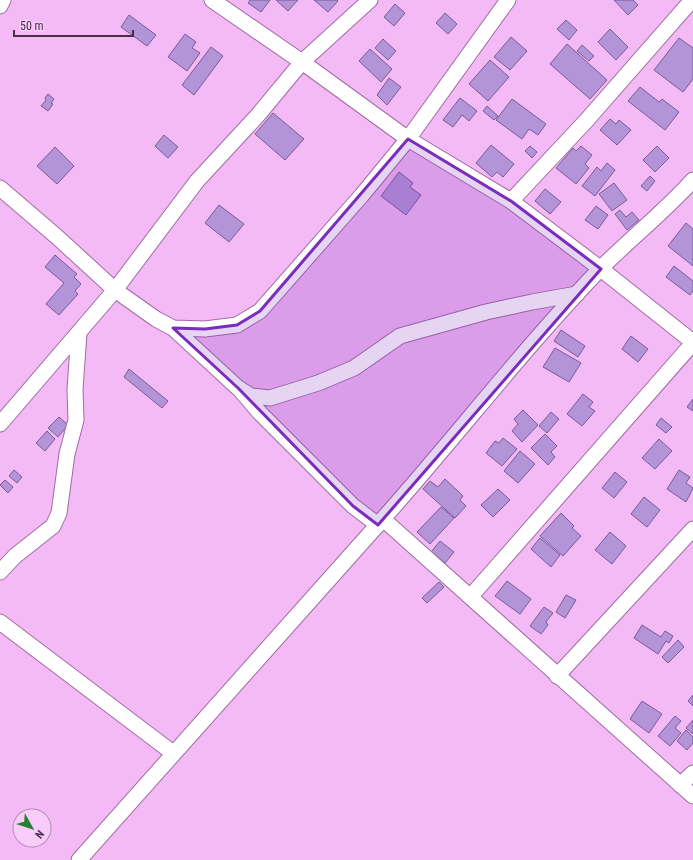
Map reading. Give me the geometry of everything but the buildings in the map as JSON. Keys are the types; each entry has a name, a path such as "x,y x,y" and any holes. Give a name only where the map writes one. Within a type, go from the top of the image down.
{"street":[{"path":"0,6 3,0"},
{"path":"212,0 302,62 408,139 511,201 601,269 693,342 470,596"},
{"path":"0,424 115,290 197,181 258,115 302,62 370,0"},
{"path":"173,328 205,330 237,325 260,311 362,195 408,139 508,0"},
{"path":"511,201 586,121 692,0"},
{"path":"79,860 380,522 490,391 577,294 601,269 669,206 693,180"},
{"path":"0,188 56,236 115,290 156,319 173,328 238,388 260,413 353,506 380,522 470,596 680,786 693,796"},
{"path":"238,388 252,396 270,398 289,393 354,368 400,336 486,312 577,294"},
{"path":"0,572 15,556 53,526 59,513 67,454 76,420 75,389 79,332"},
{"path":"558,676 693,529"},
{"path":"0,622 173,753"},
{"path":"680,786 693,773"}],"highlighted area":[{"path":"408,139 511,201 601,269 378,525 353,506 238,388 173,328 205,329 237,325 260,311"}]}
